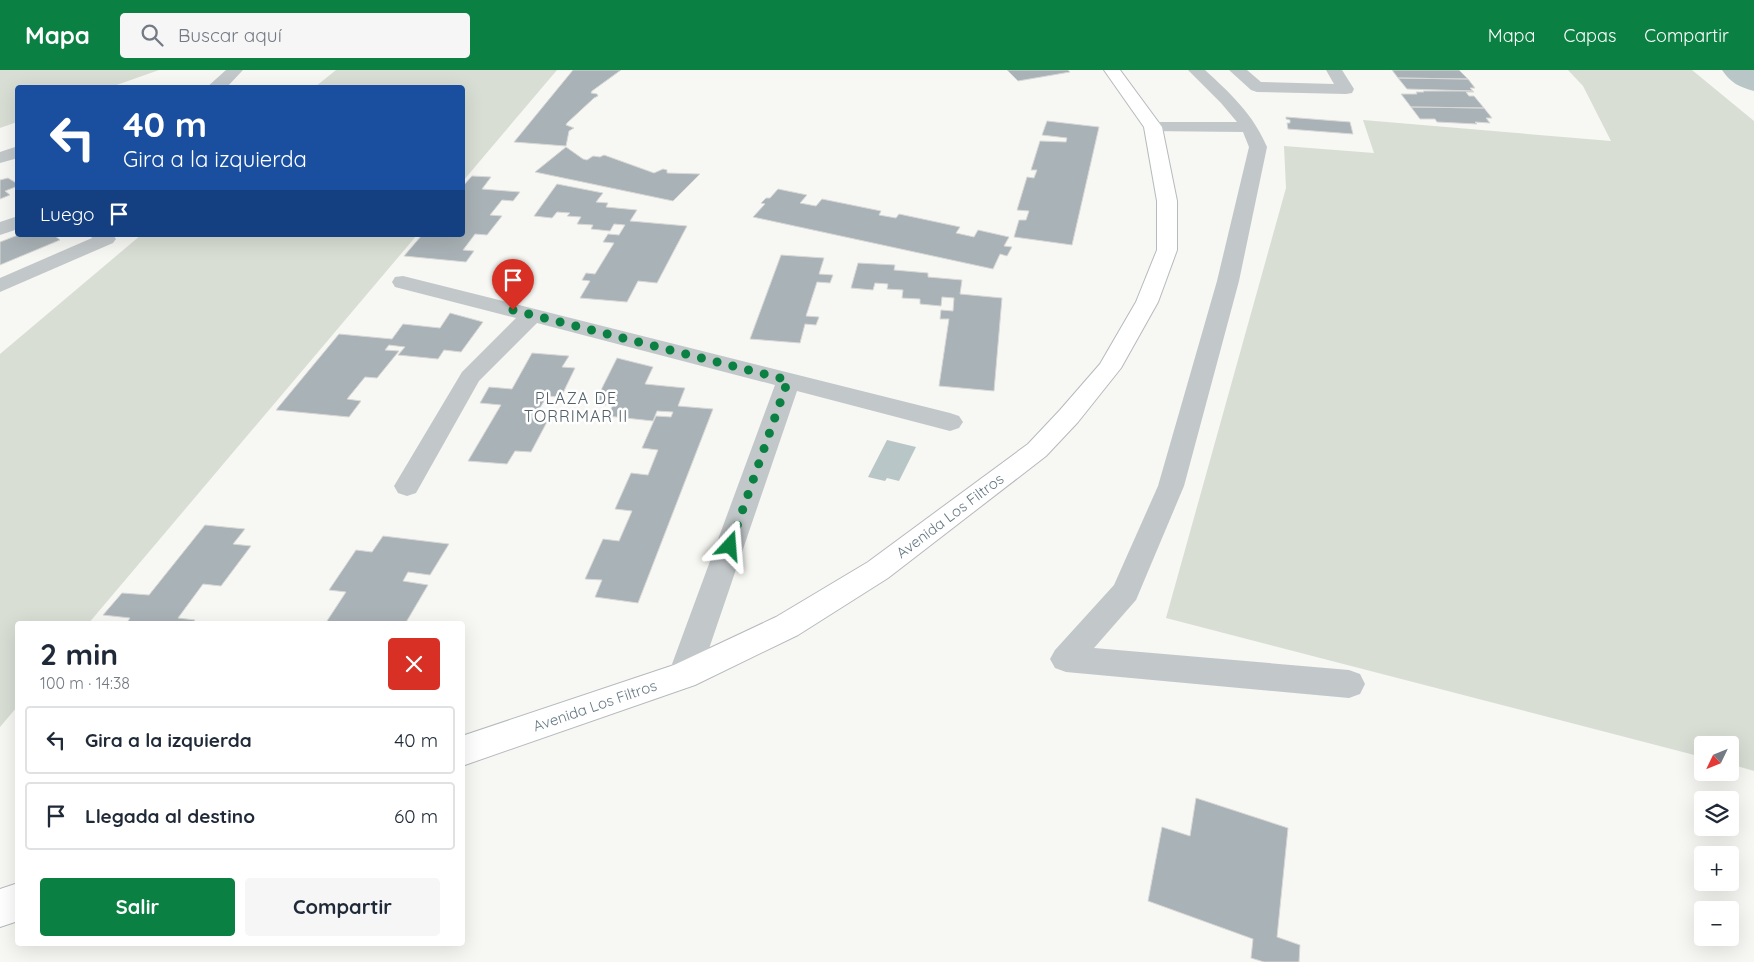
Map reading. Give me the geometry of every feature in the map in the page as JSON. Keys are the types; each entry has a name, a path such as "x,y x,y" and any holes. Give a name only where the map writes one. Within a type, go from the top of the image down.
{"main road":[{"name":"Avenida Los Filtros","path":"465,751 684,675 787,626 878,570 1037,450 1069,416 1109,368 1147,302 1167,250 1168,201 1153,127 1112,70"},
{"path":"0,908 15,903"}],"street":[{"path":"219,85 235,70"},
{"path":"1196,70 1228,99 1250,127 1258,147 1228,281 1171,486 1126,592 1066,659 1349,684"},
{"path":"1237,70 1257,87 1346,89 1334,70"},
{"path":"1153,127 1250,127"},
{"path":"0,158 15,153"},
{"path":"0,229 15,223"},
{"path":"0,286 106,239 103,237"},
{"path":"403,282 950,422"},
{"path":"407,486 470,377 532,315"},
{"path":"684,675 788,380"}],"shaded area":[{"path":"0,70 159,70 117,85 15,85 15,123 0,128"},
{"path":"336,70 557,70 465,179 465,85 317,85"},
{"path":"1568,70 1692,70 1754,121 1754,771 1739,767 1739,736 1694,736 1694,755 1166,618 1286,188 1284,146 1374,153 1363,120 1611,141 1583,86"},
{"path":"139,237 415,237 91,621 15,621 15,709 0,727 0,354"},
{"path":"887,440 916,447 899,481 887,478 885,481 868,477"}],"building":[{"path":"573,70 621,70 592,91 591,93 598,96 567,123 566,125 574,128 569,131 566,146 514,142"},
{"path":"1007,70 1068,70 1070,72 1018,81"},
{"path":"1392,70 1459,70 1468,79 1398,78"},
{"path":"1398,78 1468,79 1475,88 1470,88 1473,91 1407,89"},
{"path":"1473,91 1466,92 1469,96 1474,96 1484,108 1411,107 1401,94 1417,94 1416,92"},
{"path":"1411,107 1484,108 1492,118 1486,118 1490,123 1475,122 1477,124 1437,122 1435,119 1420,119"},
{"path":"1286,117 1350,122 1353,134 1288,129 1287,123 1290,123 1290,120 1286,119"},
{"path":"1047,121 1099,127 1072,245 1014,237 1019,220 1026,220 1029,211 1017,210 1027,177 1034,178 1037,170 1031,170 1040,141 1066,142 1067,138 1042,135"},
{"path":"566,147 587,160 593,156 600,157 604,155 654,173 663,169 667,170 667,173 700,174 673,201 535,172"},
{"path":"472,176 491,177 482,189 520,192 513,201 502,200 490,215 502,216 487,235 475,234 463,250 474,251 466,262 404,256 420,237 465,237 465,184"},
{"path":"8,178 15,182 15,187 5,191 10,195 0,199 0,180"},
{"path":"557,184 603,193 596,202 608,203 606,207 637,210 630,221 687,226 657,283 638,281 627,302 580,298 590,281 582,280 586,273 595,274 614,243 603,242 608,234 619,235 625,225 614,224 610,231 591,229 593,225 577,224 581,217 567,216 570,213 557,212 552,218 534,216"},
{"path":"778,189 807,195 800,203 816,206 822,199 881,211 879,215 896,218 899,214 960,227 956,233 974,237 978,230 1009,237 1004,246 1012,247 1007,256 1000,254 993,269 753,217 765,204 761,203 766,198 770,198"},
{"path":"15,236 56,237 60,240 0,265 0,242"},
{"path":"781,255 824,258 819,274 833,275 830,283 817,282 806,316 819,317 816,325 805,324 800,343 750,339"},
{"path":"858,263 895,265 894,270 928,273 928,277 962,280 960,294 1002,298 994,391 939,386 949,319 940,319 941,310 953,311 954,298 942,297 941,306 920,304 920,299 902,298 903,290 887,289 888,284 875,283 873,290 851,288"},
{"path":"450,313 483,322 461,352 444,350 438,359 398,355 405,347 389,345 385,350 399,351 377,378 365,377 347,399 361,401 349,417 276,410 339,334 392,339 403,324 440,328"},
{"path":"532,353 569,356 562,367 575,368 561,397 547,396 534,418 548,420 531,452 515,451 507,464 468,461 501,405 480,403 489,387 512,389"},
{"path":"617,358 653,367 645,384 685,388 678,406 713,409 638,603 595,597 602,580 585,579 603,539 619,541 632,511 615,509 631,473 648,475 658,450 642,448 656,416 671,417 673,412 657,411 653,421 607,416 613,405 594,404"},
{"path":"205,525 245,529 233,544 251,546 221,586 203,584 178,618 194,621 128,621 130,618 103,615 122,593 149,595"},
{"path":"383,536 449,544 430,575 408,572 403,581 428,585 407,621 327,621 346,592 329,590 356,550 372,552"},
{"path":"1196,798 1288,828 1277,937 1300,945 1299,962 1264,962 1251,958 1253,939 1148,901 1162,827 1190,836"}],"waterway":[{"path":"1744,70 1754,77"}],"district":[{"name":"PLAZA DE TORRIMAR II","path":"576,407"}],"route":[{"path":"513,310 788,380 730,546"}]}
